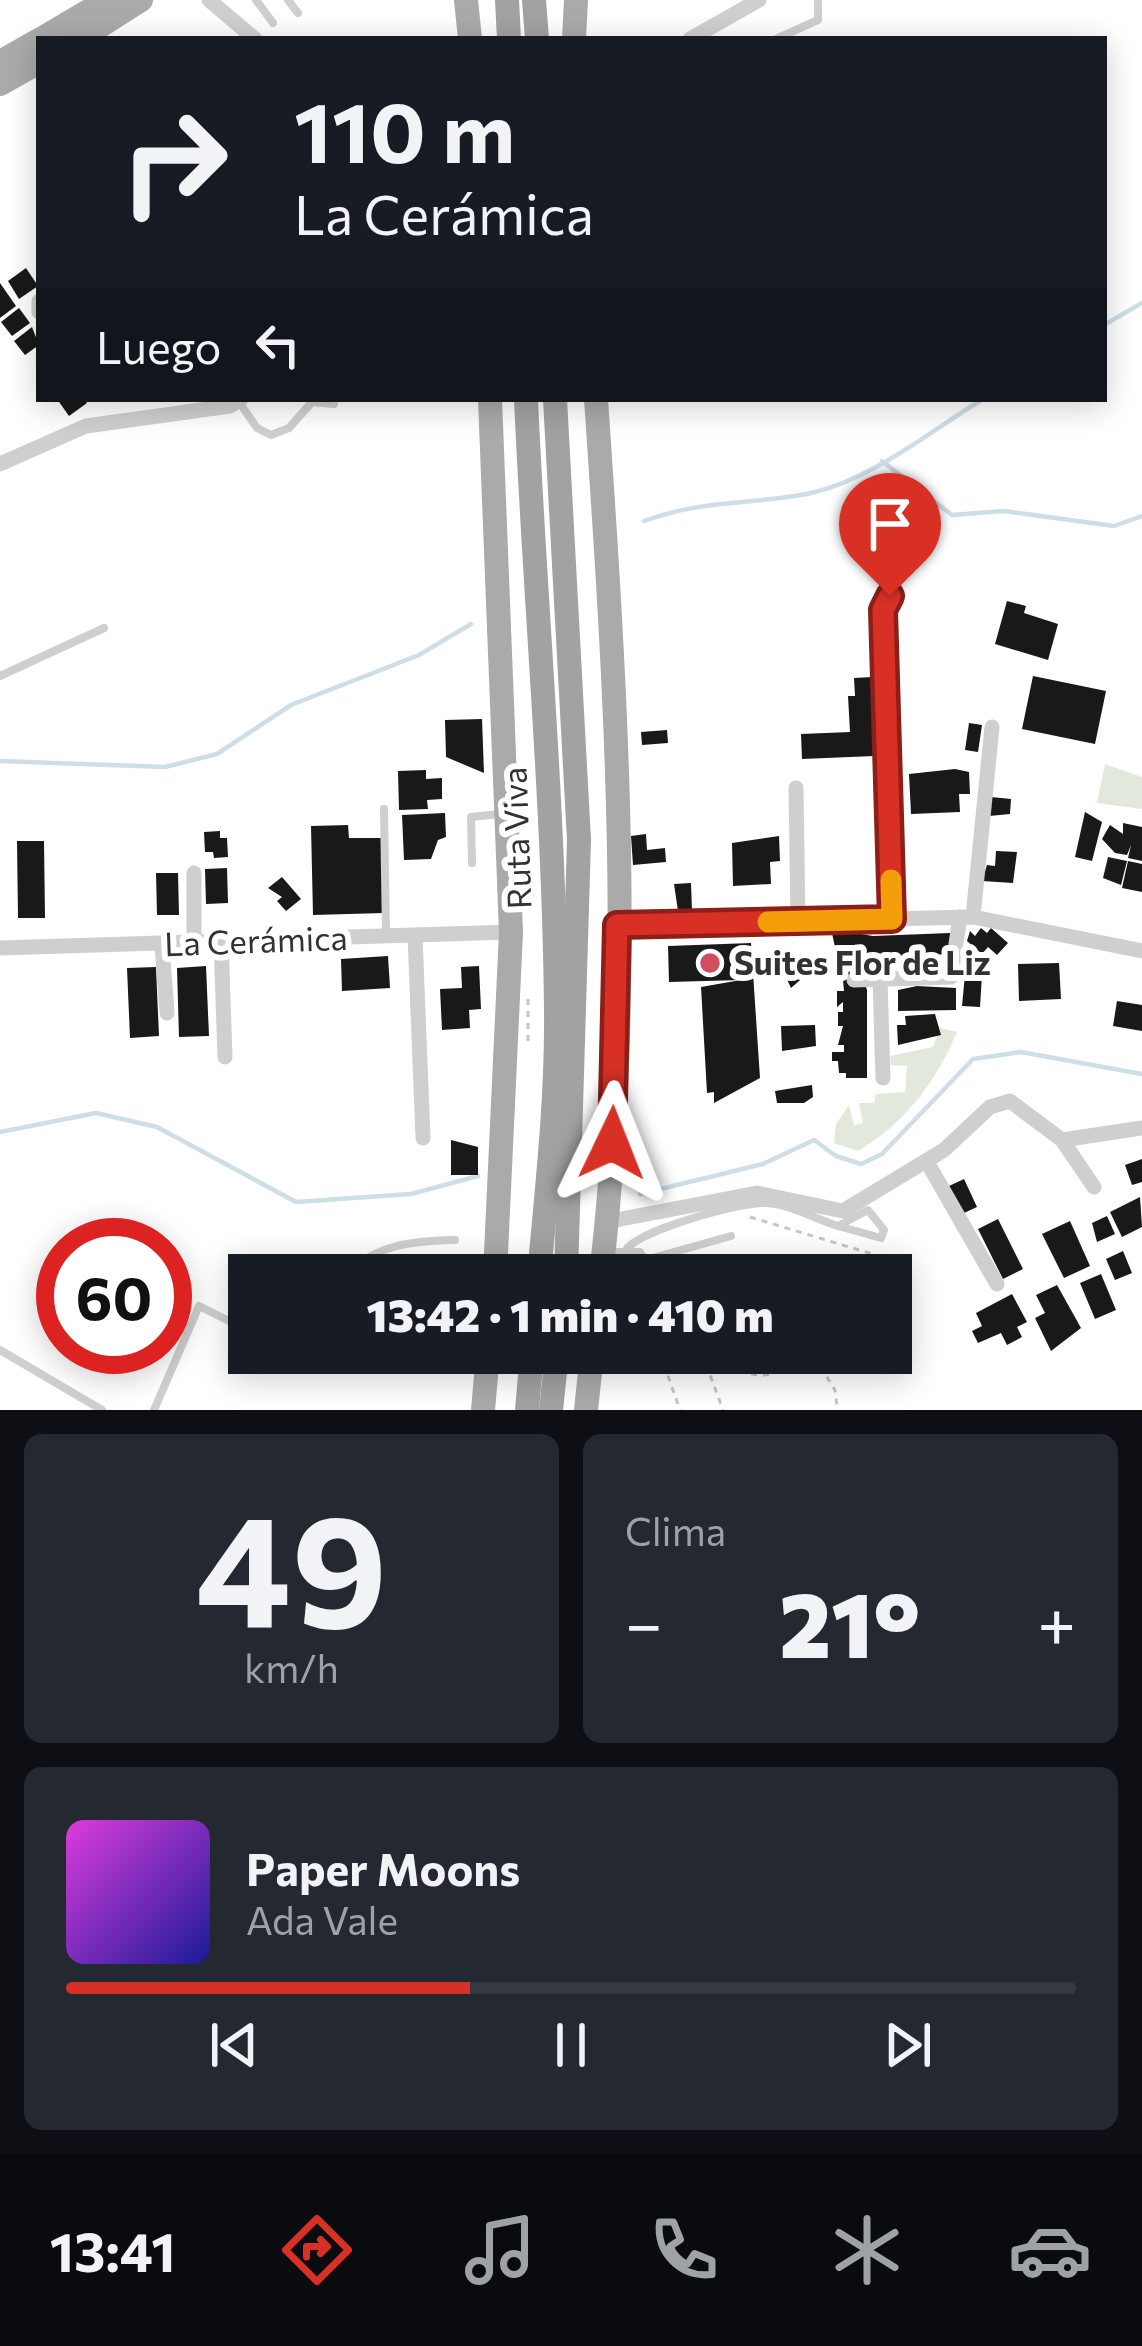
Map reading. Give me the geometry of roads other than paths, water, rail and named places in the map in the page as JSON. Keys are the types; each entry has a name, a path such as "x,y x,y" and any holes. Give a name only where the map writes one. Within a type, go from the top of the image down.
{"highway":[{"path":"507,0 509,36"},
{"path":"534,0 536,36"},
{"path":"513,402 534,574"},
{"name":"Ruta Viva","path":"526,402 534,574 543,651 556,1015 540,1254"},
{"name":"Ruta Viva","path":"555,402 579,840 567,1254"},
{"path":"563,558 572,472 570,402"},
{"path":"526,1410 530,1374"},
{"path":"551,1410 555,1374"}],"main road":[{"path":"47,36 106,0"},
{"path":"85,36 141,0"},
{"path":"466,0 470,36"},
{"path":"574,36 576,0"},
{"path":"0,62 36,42"},
{"path":"0,84 36,64"},
{"name":"Ruta Viva","path":"490,402 511,932 496,1254"},
{"path":"596,402 616,692 620,943 620,1104 609,1199 609,1251"},
{"path":"483,1410 486,1374"},
{"path":"586,1410 590,1374"}],"street":[{"path":"209,0 251,36"},
{"path":"695,36 759,0"},
{"path":"0,464 86,426 151,407 214,402"},
{"path":"890,596 883,610 892,919"},
{"path":"854,980 951,977 966,917 992,728"},
{"path":"796,788 799,921"},
{"path":"194,873 194,942"},
{"path":"620,943 799,921 966,917 1142,951"},
{"name":"La Cerámica","path":"0,948 511,932"},
{"path":"0,933 0,948"},
{"path":"416,936 423,1138"},
{"path":"221,941 225,1057"},
{"path":"162,944 167,1013"},
{"path":"880,979 883,1078"},
{"path":"609,1251 639,1216 758,1192 843,1210 927,1162 990,1107 1010,1102 1062,1140 1094,1187"},
{"path":"1062,1140 1142,1128"},
{"path":"927,1162 998,1284"},
{"path":"609,1199 639,1216"}],"lane":[{"path":"256,0 273,23"},
{"path":"288,0 298,13"},
{"path":"783,36 818,20 818,0"},
{"path":"240,402 257,428 271,435 290,428 312,402 334,404"},
{"path":"0,676 104,628"},
{"path":"384,809 386,937"},
{"path":"472,863 472,814 507,814"},
{"path":"609,1251 655,1228 767,1202 872,1239 880,1238 884,1231 868,1210 838,1226"},
{"path":"667,1254 731,1236"},
{"path":"372,1254 406,1241 455,1240"},
{"path":"154,1410 199,1306 228,1320"},
{"path":"0,1350 103,1410"}],"waterway":[{"path":"1107,323 1142,303"},
{"path":"644,521 685,509 825,489 873,469 978,402"},
{"path":"882,461 952,515 1004,511 1114,526 1142,516"},
{"path":"0,761 165,767 217,754 291,705 419,655 471,624"},
{"path":"640,1194 763,1164 814,1140 836,1156 861,1164 882,1154 973,1059 1021,1052 1142,1074"},
{"path":"0,1132 96,1113 157,1127 296,1202 411,1194 478,1176"}],"place":[{"name":"Suites Flor de Liz","path":"710,963"}]}
